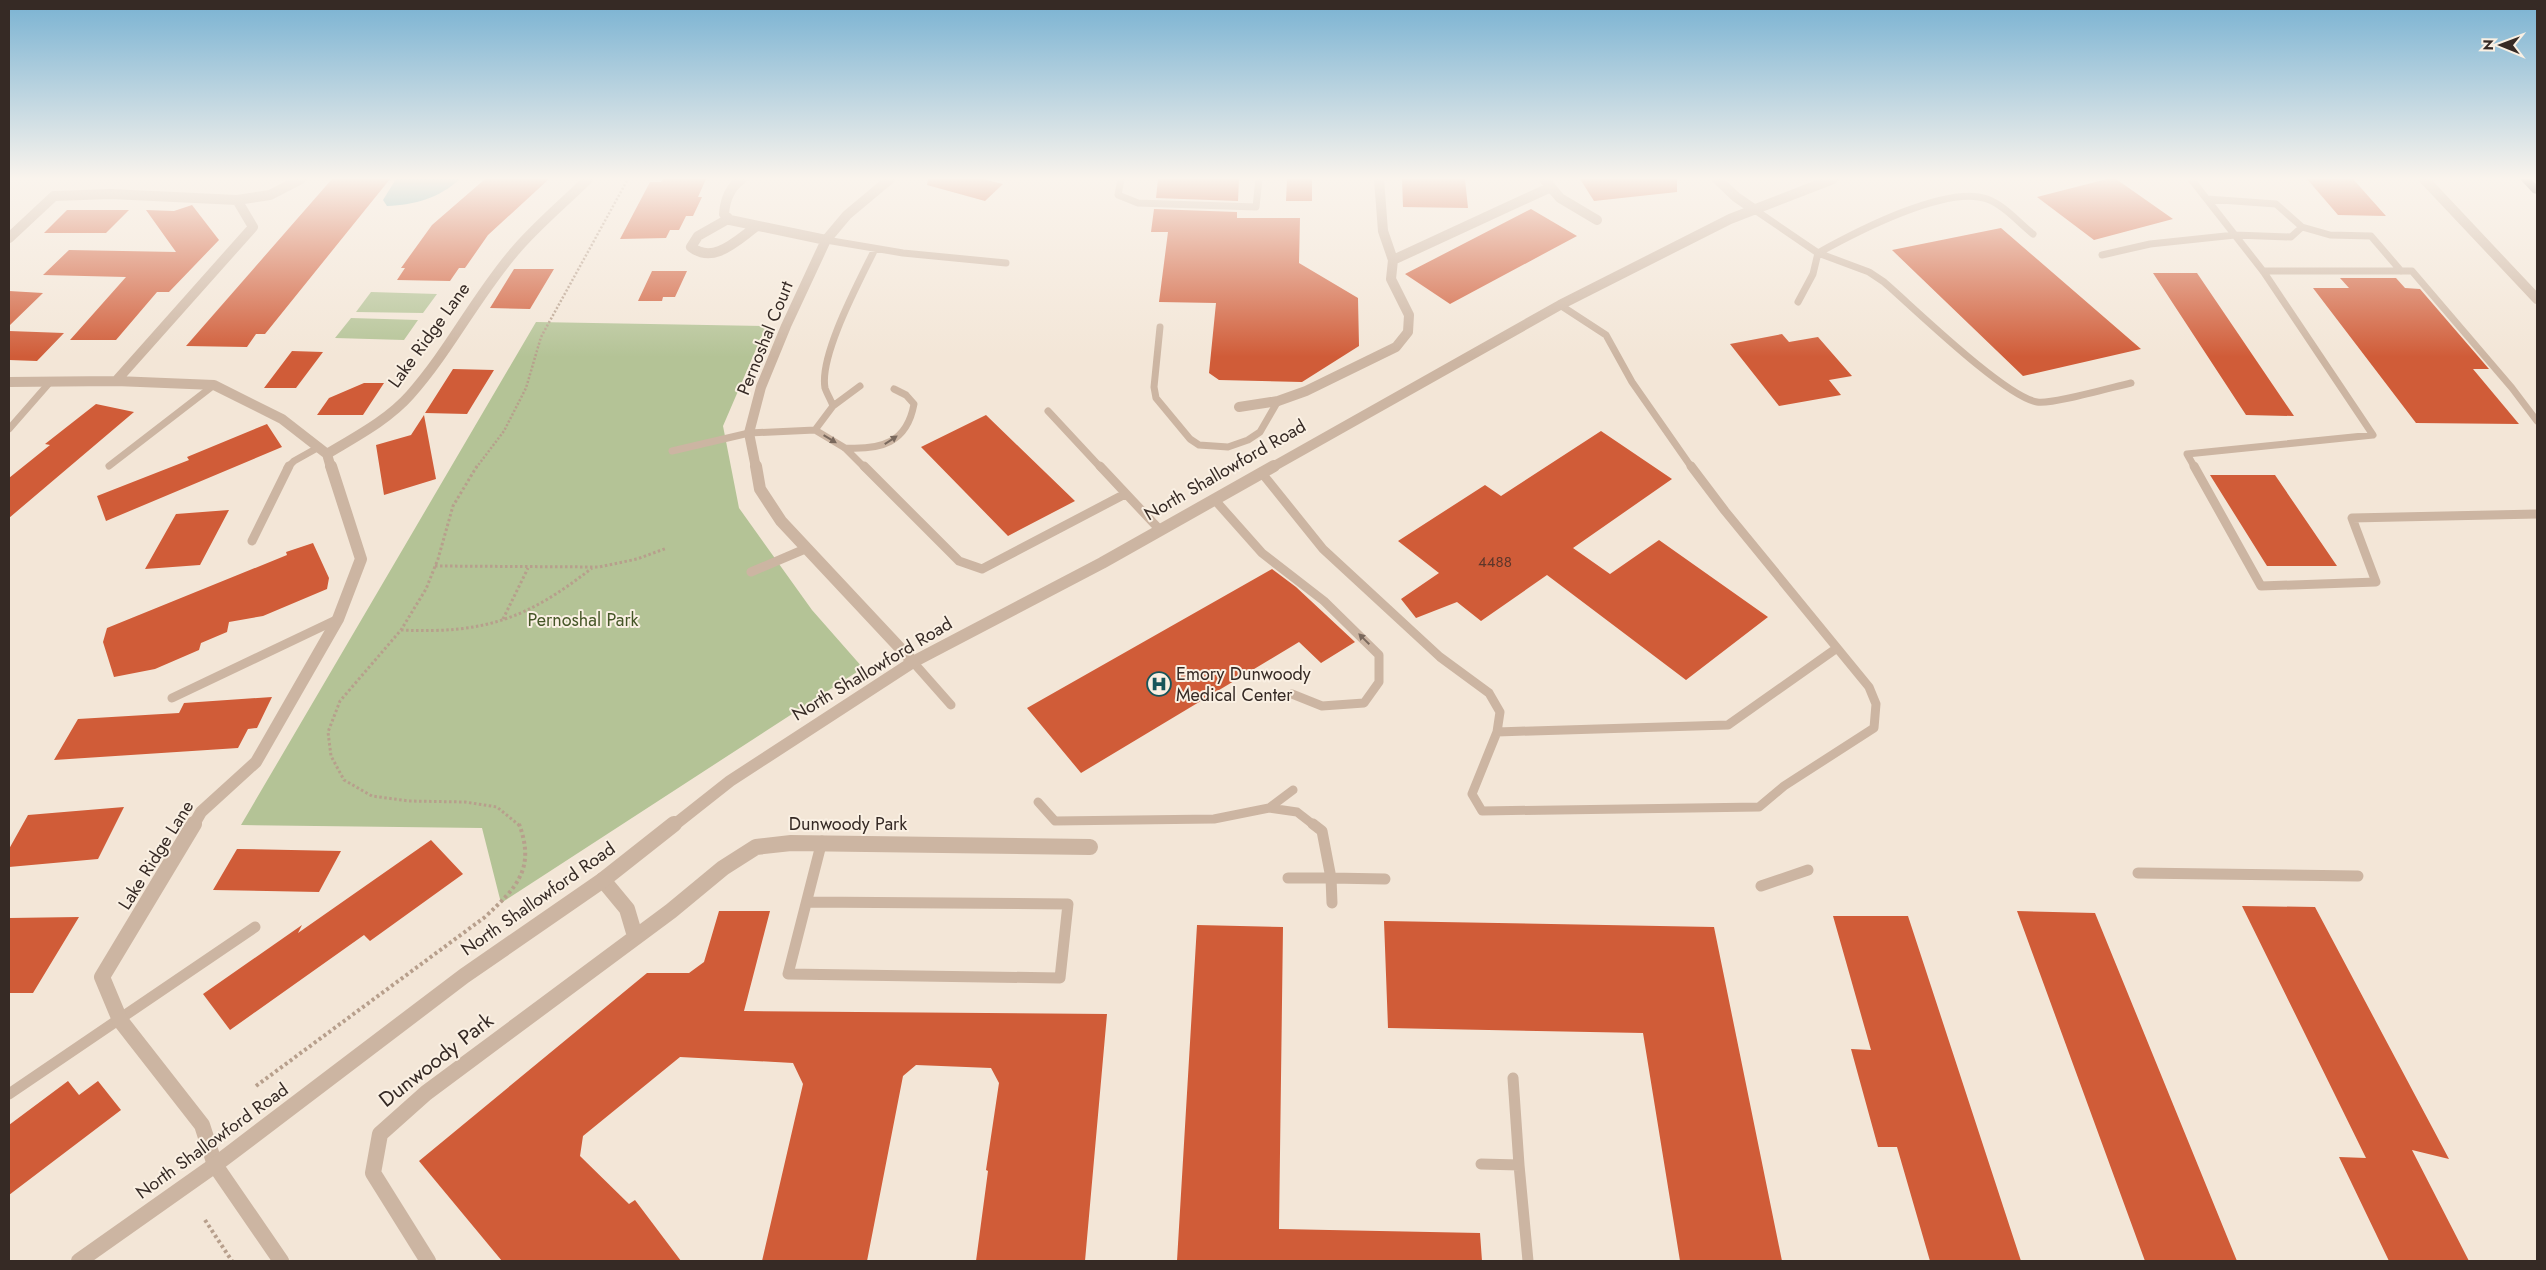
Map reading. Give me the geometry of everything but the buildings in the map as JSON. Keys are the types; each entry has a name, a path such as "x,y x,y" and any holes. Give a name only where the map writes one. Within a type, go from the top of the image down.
{"street":[{"path":"116,380 244,238"},
{"name":"Lake Ridge Lane","path":"215,1165 202,1125 120,1020 102,977 201,812 256,762 338,619 361,559 323,450 372,426 409,396 448,346 476,301 516,250 528,238"},
{"path":"697,238 691,247 700,254 716,254 739,238"},
{"path":"817,238 826,240"},
{"path":"1239,407 1278,401 1306,391 1396,347 1408,332 1409,315 1391,279 1392,260 1386,249 1384,238"},
{"path":"1392,260 1436,238"},
{"name":"North Shallowford Road","path":"79,1261 215,1165 464,976 603,880 730,781 913,662 1102,563 1560,305 1692,238"},
{"path":"2480,238 2537,299"},
{"name":"Pernoshal Court","path":"826,240 786,326 761,387 749,433 760,489 781,521 805,549 913,662"},
{"path":"9,382 116,380 214,384 282,419 323,450"},
{"name":"Dunwoody Park","path":"428,1261 373,1173 380,1134 426,1093 671,910 723,868 756,848 822,841 1090,847"},
{"path":"603,880 628,909 635,936"},
{"path":"215,1165 281,1261"}],"lane":[{"path":"1796,238 1818,253 1869,272 1884,282 1982,367 2020,397 2039,403 2048,402 2131,383"},
{"path":"1818,253 1846,238"},
{"path":"2102,255 2150,244 2204,238"},
{"path":"2238,238 2263,271 2373,435 2187,454 2261,586 2376,582 2352,518 2537,514"},
{"path":"2373,238 2401,271"},
{"path":"826,240 875,249 1006,263"},
{"path":"833,406 825,387 828,364 844,318 875,249"},
{"path":"1798,302 1814,274 1818,253"},
{"path":"2263,271 2412,271 2512,388 2537,421"},
{"path":"1262,472 1323,549 1440,657 1489,694 1500,712 1497,732 1472,794 1482,811 1759,807 1784,786 1874,728 1876,704 1869,687 1725,511 1667,434 1632,382 1606,335 1560,305"},
{"path":"1160,327 1154,387 1156,398 1190,439 1199,445 1228,447 1248,440 1260,432 1278,401"},
{"path":"9,429 51,381"},
{"path":"109,466 214,384"},
{"path":"815,430 833,406 860,386"},
{"path":"845,448 866,450 882,446 908,428 913,416 914,404 906,395 894,389"},
{"path":"1048,411 1160,530"},
{"path":"672,451 749,433 815,430 845,448 959,561 982,569 1125,494"},
{"path":"252,541 286,469 294,460 323,450"},
{"path":"1214,499 1262,553 1324,601 1379,655 1380,682 1364,704 1322,706 1292,694"},
{"path":"750,572 805,549"},
{"path":"172,698 338,619"},
{"path":"1497,732 1728,725 1837,648"},
{"path":"913,662 951,705"},
{"path":"1269,808 1293,790"},
{"path":"1038,802 1055,821 1214,819 1269,808 1297,812 1322,831 1328,848 1332,903"},
{"path":"807,902 1068,904 1060,978 788,974 822,841"},
{"path":"1761,886 1808,870"},
{"path":"2138,873 2358,876"},
{"path":"1288,878 1385,879"},
{"path":"9,1094 255,927"},
{"path":"1514,1078 1519,1165 1528,1261"},
{"path":"1480,1164 1519,1165"}],"path":[{"path":"256,1086 485,917 512,891 523,869 526,843 519,824 497,807 465,802 409,801 372,796 344,780 331,756 328,732 340,701 401,630 426,589 453,506 468,478 504,431 526,388 541,337 595,238"},
{"path":"435,566 592,567 628,562 667,548"},
{"path":"401,630 470,629 503,620 531,608 558,593 592,567"},
{"path":"503,620 528,568"},
{"path":"205,1220 232,1261"}],"green space":[{"path":"371,292 437,294 423,313 356,312"},
{"path":"351,318 418,320 404,340 335,338"},
{"name":"Pernoshal Park","path":"536,322 766,326 723,426 739,508 812,610 863,668 501,903 482,828 241,825"}],"place":[{"name":"Emory Dunwoody Medical Center","path":"1159,684"}]}
